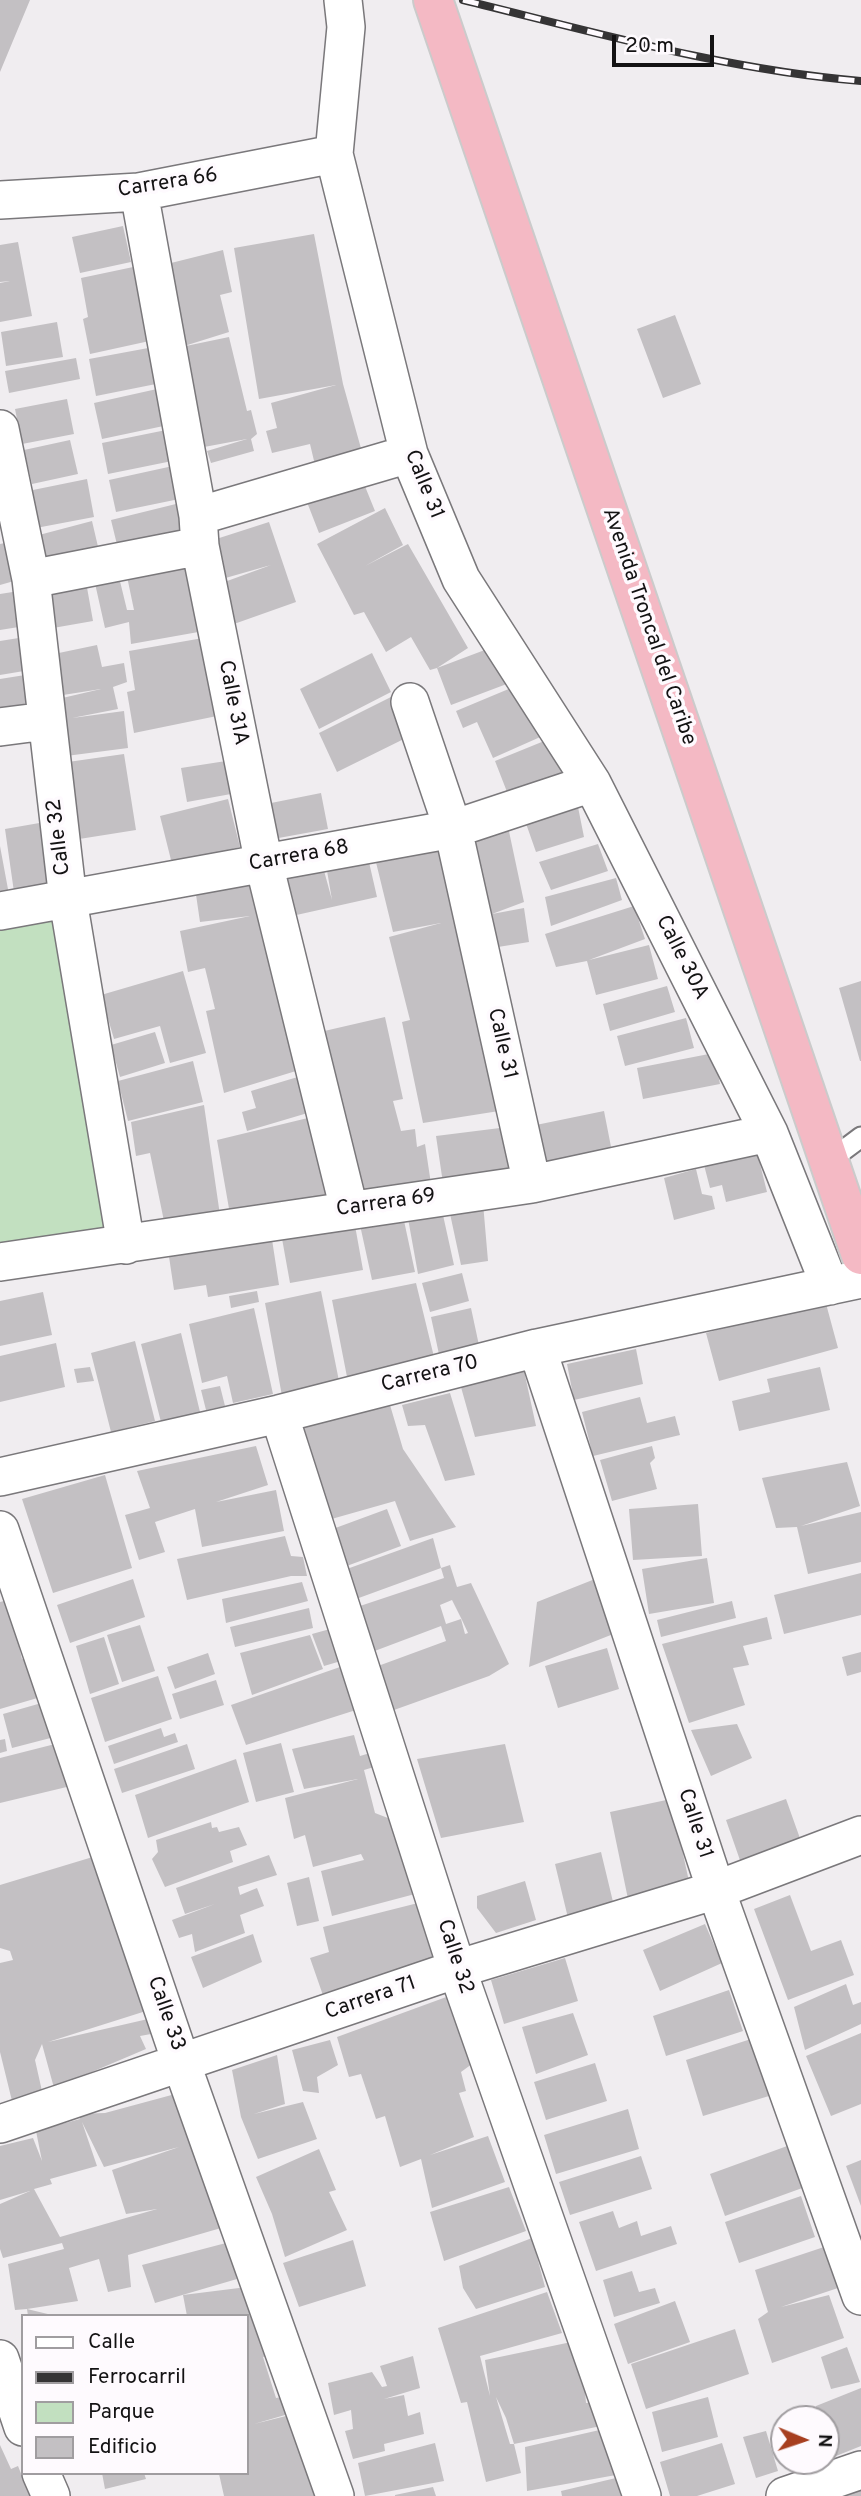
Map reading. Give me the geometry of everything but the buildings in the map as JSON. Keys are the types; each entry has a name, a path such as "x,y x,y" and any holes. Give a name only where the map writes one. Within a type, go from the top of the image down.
{"highway":[{"name":"Avenida Troncal del Caribe","path":"433,0 495,174 861,1255"}],"street":[{"name":"Calle 31","path":"343,0 346,27 334,154 409,454 461,579 592,783"},
{"name":"Carrera 66","path":"0,200 139,192 334,154"},
{"name":"Calle 31A","path":"139,192 199,531 264,864 349,1209"},
{"name":"Calle 32","path":"0,429 31,579 68,900 125,1245"},
{"path":"31,579 199,531 409,454"},
{"name":"Calle 31","path":"410,702 453,829 532,1184"},
{"path":"0,727 46,721"},
{"name":"Carrera 68","path":"0,911 453,829 592,783"},
{"name":"Calle 30A","path":"592,783 845,1283"},
{"name":"Carrera 69","path":"0,1262 532,1184 769,1133"},
{"name":"Carrera 70","path":"0,1477 279,1414 537,1348 845,1283"},
{"name":"Calle 31","path":"537,1348 716,1890 861,2296"},
{"name":"Calle 32","path":"279,1414 457,1969 642,2496"},
{"name":"Calle 33","path":"0,1530 182,2065 335,2496"},
{"name":"Carrera 71","path":"0,2124 182,2065 457,1969 716,1890 861,1835"},
{"path":"0,2359 21,2421"},
{"path":"785,2496 861,2470"},
{"path":"42,2475 51,2496"}],"lane":[{"path":"829,1161 861,1137"}],"green space":[{"path":"61,914 108,1236 0,1255 0,924"}],"railway":[{"path":"463,0 710,59 811,76 861,81"}]}
